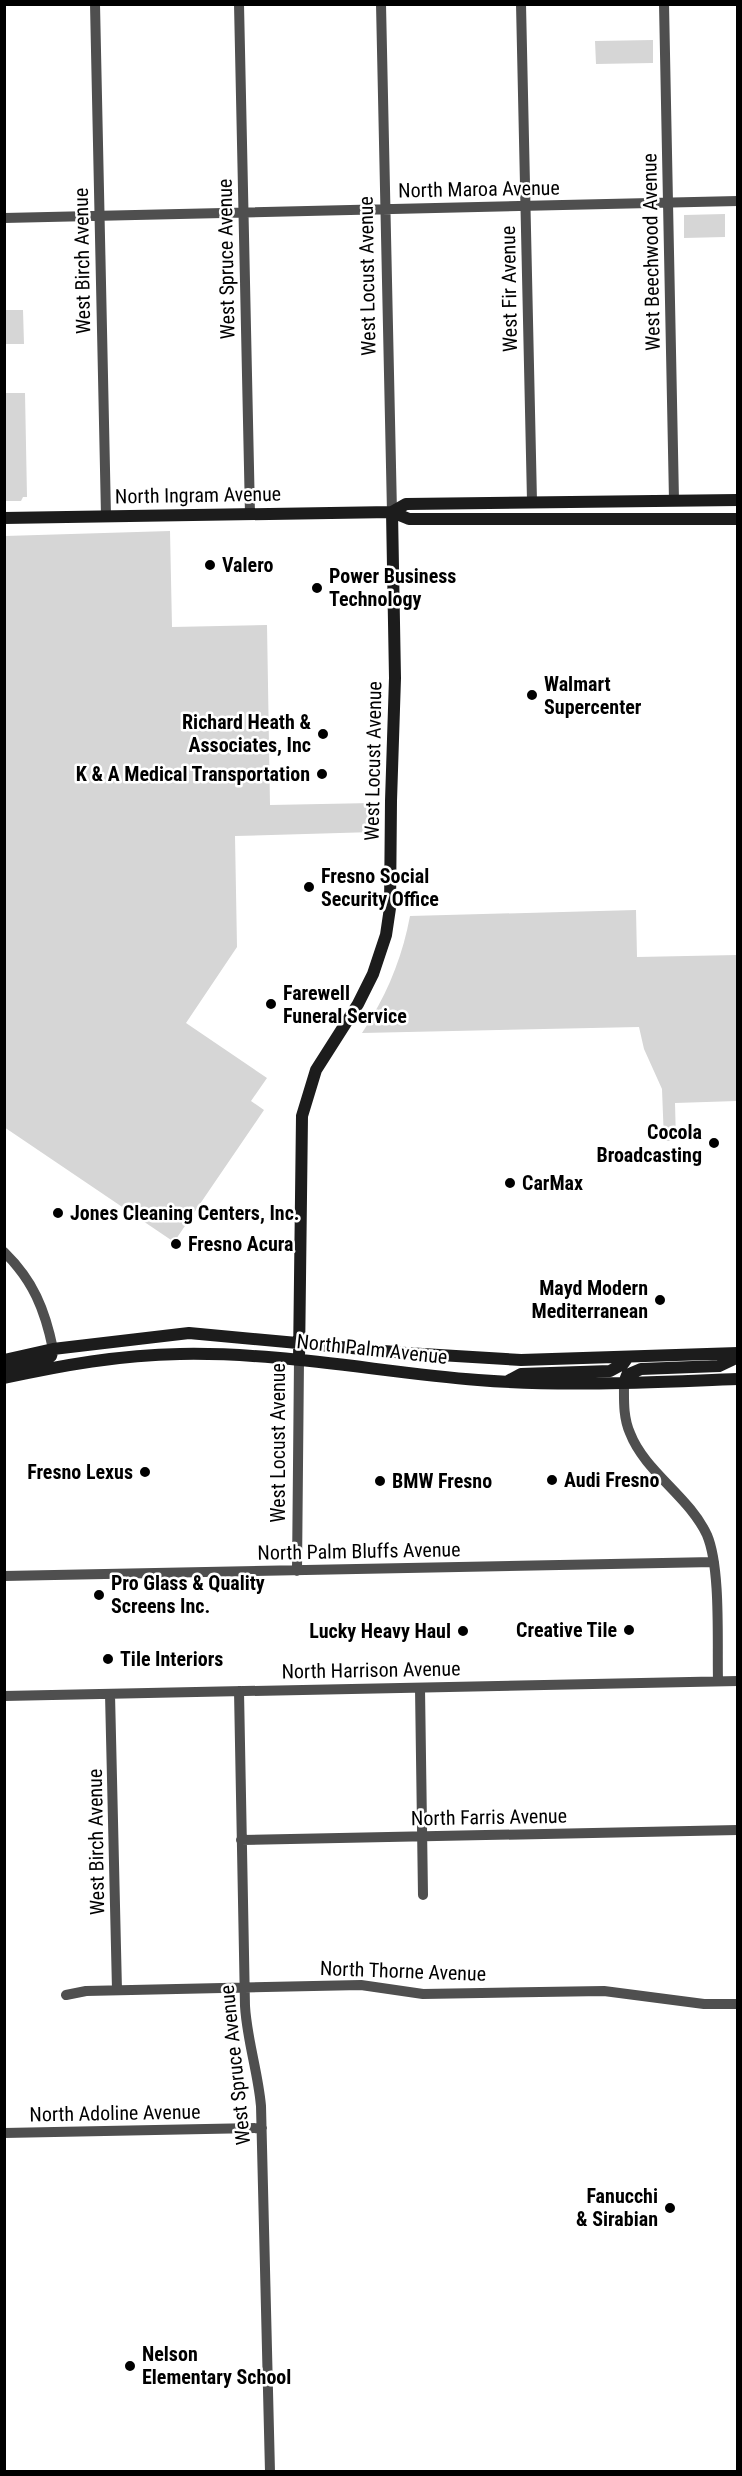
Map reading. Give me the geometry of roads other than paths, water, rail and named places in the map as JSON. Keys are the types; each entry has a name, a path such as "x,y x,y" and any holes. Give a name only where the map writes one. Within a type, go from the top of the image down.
{"street":[{"name":"West Birch Avenue","path":"94,4 106,516"},
{"name":"West Spruce Avenue","path":"239,4 250,513"},
{"name":"West Locust Avenue","path":"297,1571 302,1116 316,1070 358,1004 373,974 386,935 390,908 395,678 381,4"},
{"name":"West Fir Avenue","path":"521,4 532,501"},
{"name":"West Beechwood Avenue","path":"664,4 674,500"},
{"name":"North Maroa Avenue","path":"4,218 738,201"},
{"name":"North Ingram Avenue","path":"392,512 406,504 737,500"},
{"path":"641,518 644,513 654,508 719,507 737,500"},
{"name":"North Ingram Avenue","path":"4,518 392,512 409,519 738,519"},
{"path":"4,1252 25,1274 39,1299 53,1348 51,1356 47,1359 4,1369"},
{"name":"North Palm Avenue","path":"4,1360 53,1348 189,1333 406,1353 521,1360 738,1355"},
{"name":"North Palm Avenue","path":"4,1378 62,1365 118,1357 181,1354 298,1360 507,1382 624,1383 738,1379"},
{"path":"718,1681 714,1562 709,1540 698,1520 643,1455 630,1434 625,1414 624,1383 630,1373 641,1369 719,1366 738,1355"},
{"path":"507,1382 521,1374 610,1371 623,1364 628,1357"},
{"name":"North Palm Bluffs Avenue","path":"4,1576 714,1562"},
{"name":"North Harrison Avenue","path":"4,1696 738,1681"},
{"path":"420,1688 423,1895"},
{"name":"West Spruce Avenue","path":"239,1691 244,1987 246,2022 259,2084 262,2128 270,2472"},
{"name":"West Birch Avenue","path":"110,1694 117,1990"},
{"name":"North Farris Avenue","path":"241,1840 738,1830"},
{"name":"North Thorne Avenue","path":"66,1995 86,1990 361,1985 423,1994 604,1991 704,2004 738,2004"},
{"name":"North Adoline Avenue","path":"4,2133 262,2128"}],"place":[{"name":"Valero","path":"210,565"},
{"name":"Power Business Technology","path":"317,588"},
{"name":"Walmart Supercenter","path":"532,695"},
{"name":"Richard Heath & Associates, Inc","path":"323,734"},
{"name":"K & A Medical Transportation","path":"322,774"},
{"name":"Fresno Social Security Office","path":"309,887"},
{"name":"Farewell Funeral Service","path":"271,1004"},
{"name":"Cocola Broadcasting","path":"714,1143"},
{"name":"CarMax","path":"510,1183"},
{"name":"Jones Cleaning Centers, Inc.","path":"58,1213"},
{"name":"Fresno Acura","path":"176,1244"},
{"name":"Mayd Modern Mediterranean","path":"660,1300"},
{"name":"Fresno Lexus","path":"145,1472"},
{"name":"Audi Fresno","path":"552,1480"},
{"name":"BMW Fresno","path":"380,1481"},
{"name":"Pro Glass & Quality Screens Inc.","path":"99,1595"},
{"name":"Creative Tile","path":"629,1630"},
{"name":"Lucky Heavy Haul","path":"463,1631"},
{"name":"Tile Interiors","path":"108,1659"},
{"name":"Fanucchi & Sirabian","path":"670,2208"},
{"name":"Nelson Elementary School","path":"130,2366"}]}
